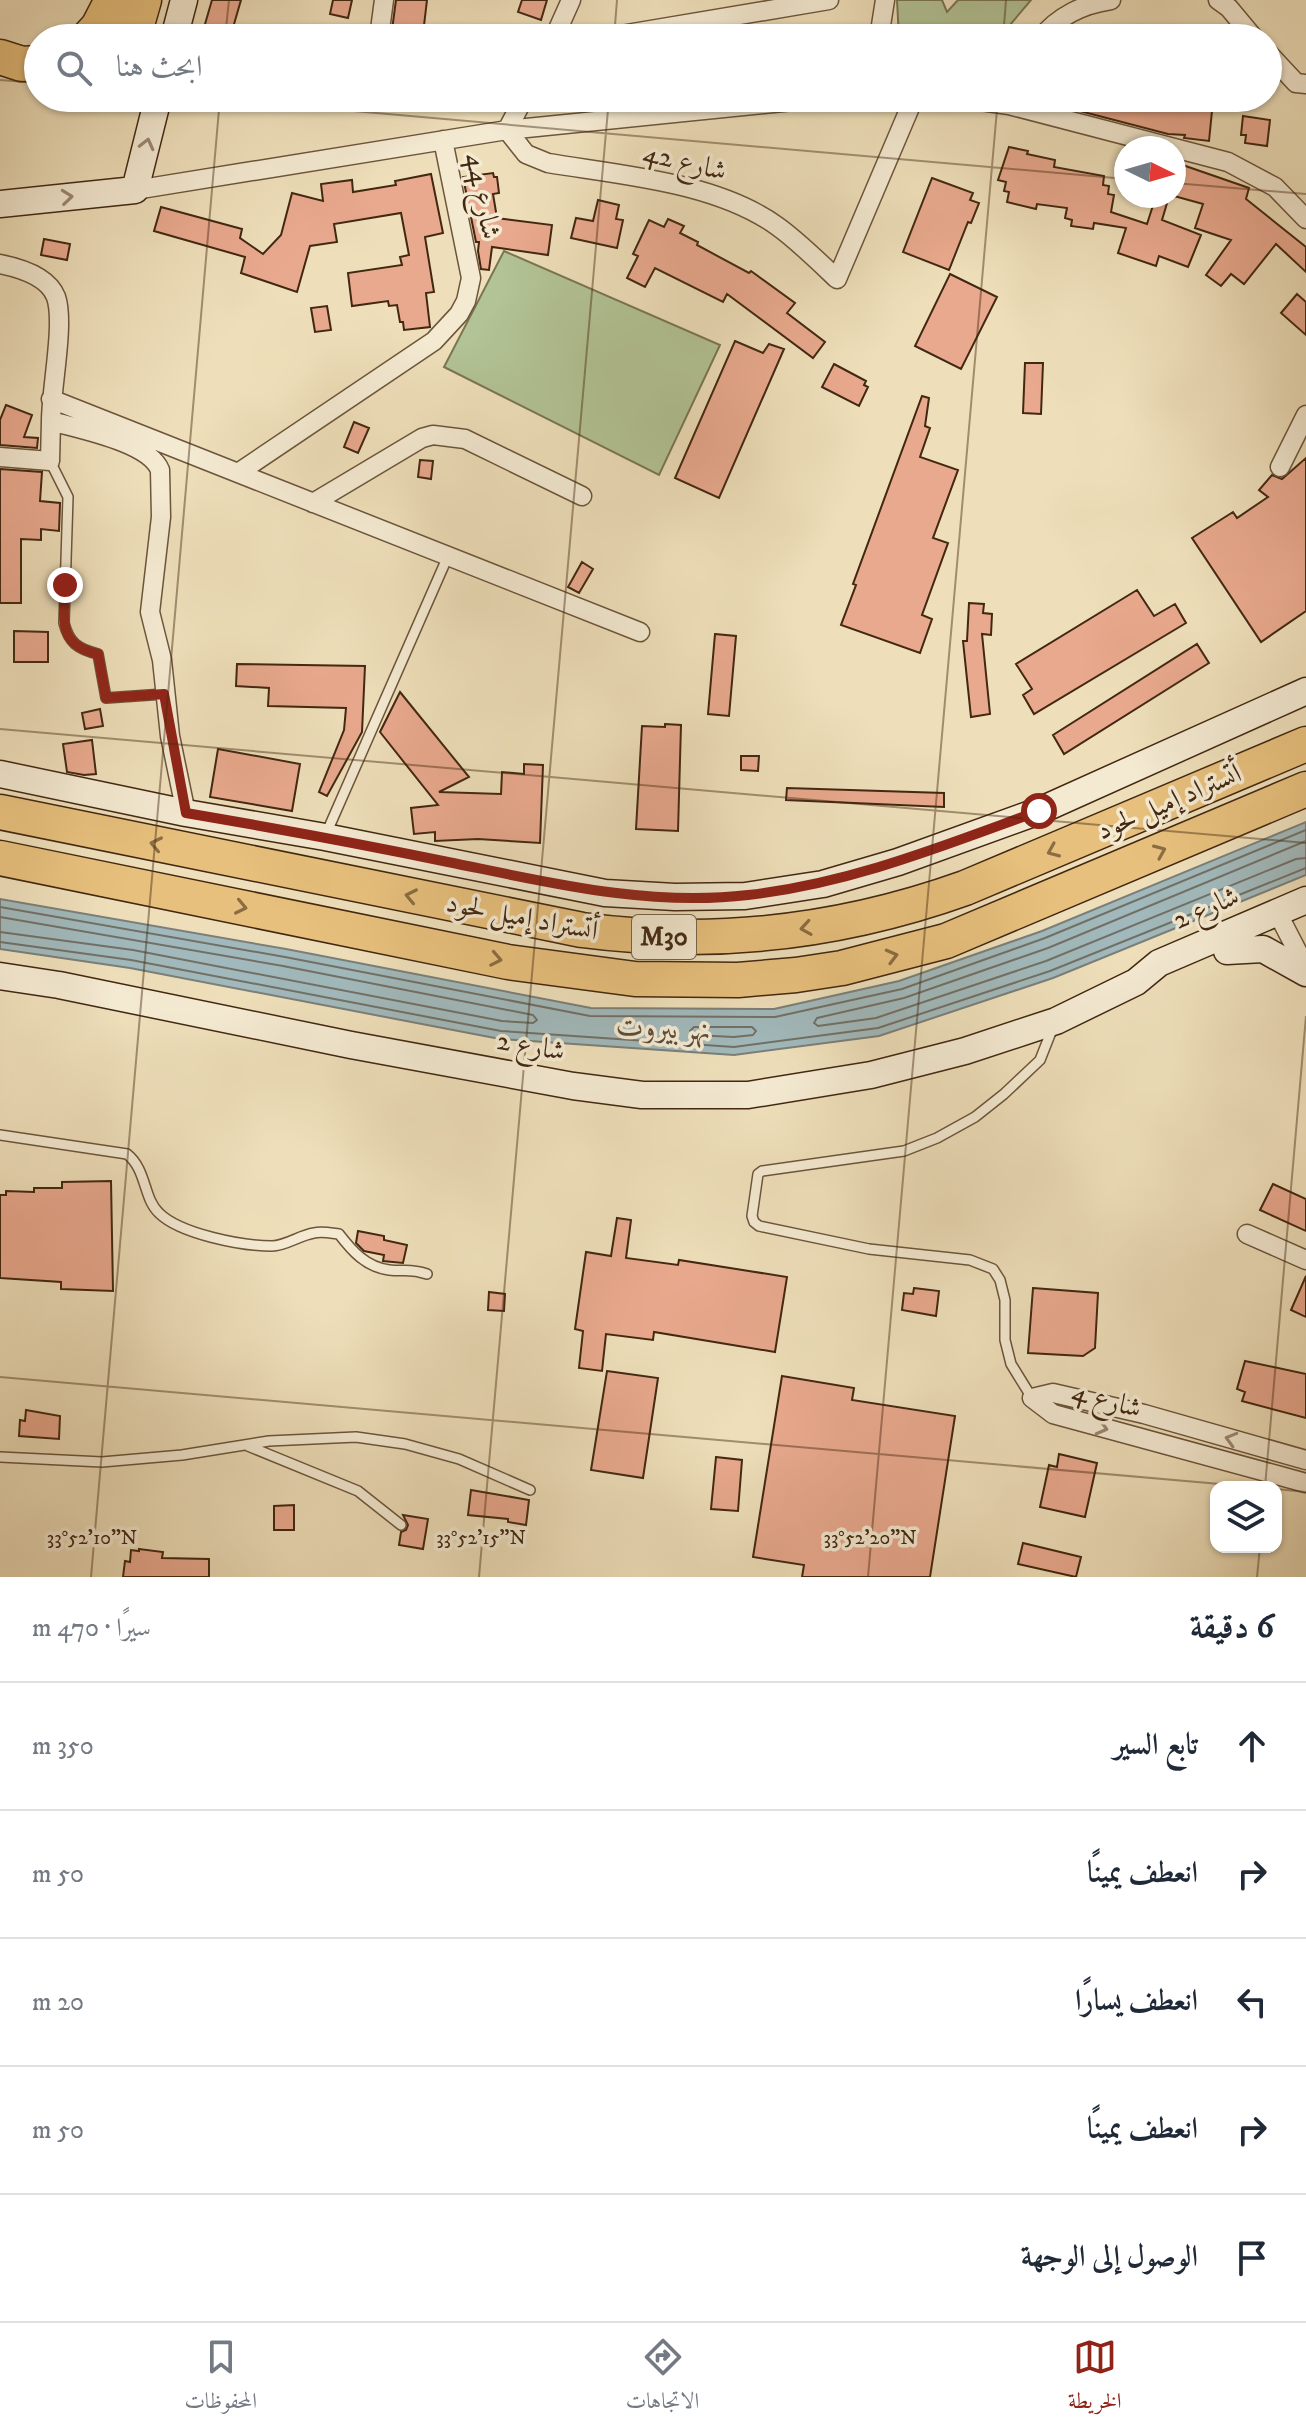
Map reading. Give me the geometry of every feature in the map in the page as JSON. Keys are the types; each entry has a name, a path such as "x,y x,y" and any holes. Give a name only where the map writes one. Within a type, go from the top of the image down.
{"highway":[{"path":"100,24 112,0"},
{"path":"136,24 144,0"},
{"path":"0,57 24,64"},
{"path":"0,84 24,85"},
{"name":"أتستراد إميل لحود","path":"0,812 582,930 670,938 748,936 854,920 929,901 1306,744"},
{"name":"أتستراد إميل لحود","path":"0,858 520,964 635,979 738,980 842,968 946,941 1306,789"}],"street":[{"path":"178,24 184,0"},
{"path":"381,24 384,0"},
{"path":"562,24 571,0"},
{"path":"686,24 829,0"},
{"path":"881,24 885,0"},
{"path":"1056,24 1064,16 1094,3 1111,0"},
{"path":"1218,0 1242,24"},
{"path":"1282,68 1296,83 1306,84"},
{"path":"135,190 154,112"},
{"path":"507,130 517,112"},
{"path":"0,204 135,190 507,130 685,112"},
{"name":"شارع 42","path":"507,130 526,154 548,163 701,191 741,206 776,225 837,279 908,112"},
{"path":"1046,112 1228,162 1275,187 1306,219"},
{"name":"شارع 44","path":"238,473 434,341 459,314 466,301 471,278 443,140"},
{"path":"0,264 41,278 56,298 58,328 51,399 50,461 0,457"},
{"path":"51,399 640,632"},
{"path":"1280,467 1306,415"},
{"path":"51,421 141,450 157,463 161,517 150,612 162,660 164,694 186,813"},
{"path":"313,503 422,438 433,435 465,439 582,496"},
{"path":"0,774 605,893 675,897 745,896 823,884 898,862 1039,811 1306,691"},
{"name":"شارع 2","path":"1136,982 1164,979 1227,951 1289,920 1306,900"},
{"path":"1289,920 1306,971"},
{"name":"شارع 2","path":"0,976 573,1086 642,1095 748,1095 871,1075 965,1051 1056,1021 1136,982 1159,963 1289,920"},
{"path":"1227,951 1263,949 1306,971"},
{"path":"1247,1234 1306,1260"},
{"name":"شارع 4","path":"1032,1398 1053,1393 1144,1414 1306,1460"},
{"name":"شارع 4","path":"1032,1398 1053,1414 1306,1483"}],"lane":[{"path":"50,461 68,497 64,623 67,634 81,650 98,654 106,698 164,694"},
{"path":"325,837 448,556"},
{"path":"1032,1398 1011,1364 1005,1340 1005,1300 1000,1280 993,1269 970,1260 869,1249 759,1226 752,1216 758,1174 762,1171 904,1151 975,1117 1040,1060 1056,1021"},
{"path":"0,1135 127,1154 138,1163 156,1211 169,1221 195,1231 229,1240 274,1246 316,1232 339,1234 356,1256 377,1267 391,1271 410,1269 427,1274"},
{"path":"0,1457 102,1462 182,1455 245,1444 356,1437 405,1444 459,1459 530,1490"},
{"path":"245,1444 358,1491 401,1525"},
{"path":"1279,1476 1283,1453"}],"green space":[{"path":"897,0 942,0 947,12 958,0 1031,0 1011,24 898,24"},
{"path":"504,251 720,345 659,475 444,367"}],"water":[{"name":"نهر بيروت","path":"1306,822 1306,875 1053,978 879,1036 734,1055 500,1039 130,968 0,949 0,899 286,949 591,1008 774,1009 899,981 1042,931"}],"building":[{"path":"212,0 241,0 234,24 205,24"},
{"path":"333,0 352,0 348,18 330,14"},
{"path":"396,0 427,0 424,24 393,24"},
{"path":"522,0 547,0 541,20 518,12"},
{"path":"1084,112 1212,112 1209,141 1186,138 1185,135 1168,134"},
{"path":"1243,116 1270,120 1267,146 1245,143 1246,135 1241,135"},
{"path":"1009,147 1028,151 1027,154 1055,160 1054,167 1104,176 1103,185 1109,186 1108,194 1114,195 1111,212 1147,224 1152,208 1166,208 1162,220 1201,235 1188,267 1159,256 1156,266 1118,253 1126,228 1094,223 1093,229 1071,226 1072,220 1065,218 1067,208 1037,204 1036,209 1007,202 1009,192 1004,191 1006,182 998,180"},
{"path":"1186,166 1249,188 1246,199 1306,247 1306,272 1276,244 1244,284 1231,274 1221,286 1206,275 1231,240 1195,228 1203,204 1186,199"},
{"path":"493,173 497,177 499,193 493,194 497,218 552,225 548,255 492,247 489,270 481,269 479,242 476,242 463,177"},
{"path":"431,174 443,233 425,237 434,292 426,293 430,327 404,330 397,305 389,306 388,301 352,306 348,273 402,265 400,257 409,255 401,213 334,224 337,242 310,246 297,292 241,273 245,257 154,231 161,207 242,229 240,238 263,254 281,235 292,193 323,201 321,184 352,180 353,192 396,185 395,181"},
{"path":"932,178 973,193 970,200 979,203 949,270 903,252"},
{"path":"598,200 619,205 616,219 623,220 617,248 571,238 576,218 593,221"},
{"path":"668,219 684,226 680,233 698,242 697,245 749,273 751,271 795,303 787,313 825,342 813,358 727,294 723,302 655,268 645,287 627,278 638,256 633,254 649,220 664,227"},
{"path":"44,239 70,244 67,260 41,255"},
{"path":"950,274 997,297 961,369 915,346"},
{"path":"1297,294 1306,302 1306,335 1281,313"},
{"path":"327,306 331,330 315,332 311,308"},
{"path":"735,341 763,353 769,344 784,349 719,498 675,478"},
{"path":"1025,363 1043,363 1041,414 1023,413"},
{"path":"834,364 866,381 864,385 868,387 859,406 822,387"},
{"path":"922,396 929,398 925,426 930,428 920,457 958,470 933,538 948,543 922,615 932,619 920,653 841,625"},
{"path":"6,405 32,415 24,437 38,438 37,448 0,445 0,420"},
{"path":"354,422 369,428 358,453 344,447"},
{"path":"1306,458 1306,611 1261,642 1192,538 1233,512 1237,518 1268,497 1259,490 1272,475 1282,479"},
{"path":"420,460 433,461 431,479 418,477"},
{"path":"0,469 42,472 40,501 60,503 59,531 41,529 41,540 21,539 21,603 0,603"},
{"path":"582,562 593,569 579,593 568,587"},
{"path":"1137,590 1154,616 1175,604 1186,623 1034,714 1023,695 1032,689 1016,664"},
{"path":"969,603 984,604 983,613 992,614 991,635 982,634 990,714 971,717 963,641 967,641"},
{"path":"14,631 48,632 48,662 14,662"},
{"path":"715,634 736,636 729,716 708,714"},
{"path":"1197,644 1209,663 1064,754 1053,735"},
{"path":"237,664 365,666 362,732 327,796 319,792 344,730 346,708 268,706 269,688 236,686"},
{"path":"400,692 469,777 439,792 501,794 502,772 524,774 524,764 543,765 540,843 478,839 435,841 435,832 414,834 411,808 438,805 380,732"},
{"path":"100,709 103,726 85,729 82,713"},
{"path":"665,724 681,725 678,831 636,829 642,726 665,727"},
{"path":"92,740 96,774 67,772 63,744"},
{"path":"218,749 300,764 292,811 210,797"},
{"path":"741,756 759,756 758,771 741,770"},
{"path":"787,788 944,793 944,807 786,800"},
{"path":"111,1181 113,1291 61,1289 61,1282 0,1278 0,1195 6,1195 6,1191 34,1192 34,1188 62,1188 62,1182"},
{"path":"1273,1184 1306,1199 1306,1231 1260,1210"},
{"path":"617,1218 631,1220 626,1258 678,1265 679,1260 787,1277 775,1352 654,1332 653,1340 606,1334 602,1371 579,1368 583,1331 575,1329 586,1252 611,1256"},
{"path":"358,1231 407,1245 403,1263 383,1261 384,1255 364,1251 356,1243"},
{"path":"1306,1276 1306,1317 1291,1310"},
{"path":"914,1288 939,1291 936,1316 902,1310 904,1293 913,1294"},
{"path":"1033,1288 1098,1293 1095,1348 1083,1356 1028,1353"},
{"path":"489,1292 505,1294 504,1311 488,1310"},
{"path":"1245,1361 1306,1374 1306,1418 1242,1401 1245,1392 1237,1389"},
{"path":"607,1371 658,1378 643,1478 591,1470"},
{"path":"782,1376 854,1388 852,1400 955,1416 930,1577 802,1577 804,1565 753,1557"},
{"path":"26,1410 60,1416 59,1439 19,1436 20,1420 25,1421"},
{"path":"1059,1454 1097,1463 1085,1517 1040,1507 1049,1465 1057,1467"},
{"path":"716,1457 742,1460 738,1511 711,1509"},
{"path":"471,1490 529,1500 526,1525 508,1522 508,1519 468,1515"},
{"path":"294,1505 294,1530 274,1530 274,1506"},
{"path":"403,1515 428,1519 423,1549 399,1545 401,1532 408,1525"},
{"path":"1023,1543 1081,1557 1076,1577 1018,1564"},
{"path":"131,1550 163,1552 162,1558 209,1559 209,1577 123,1577 125,1561 130,1562"}],"route":[{"path":"65,585 64,623 67,634 81,650 98,654 106,698 164,694 186,813 325,837 605,893 675,897 745,896 823,884 898,862 1039,811"}]}
